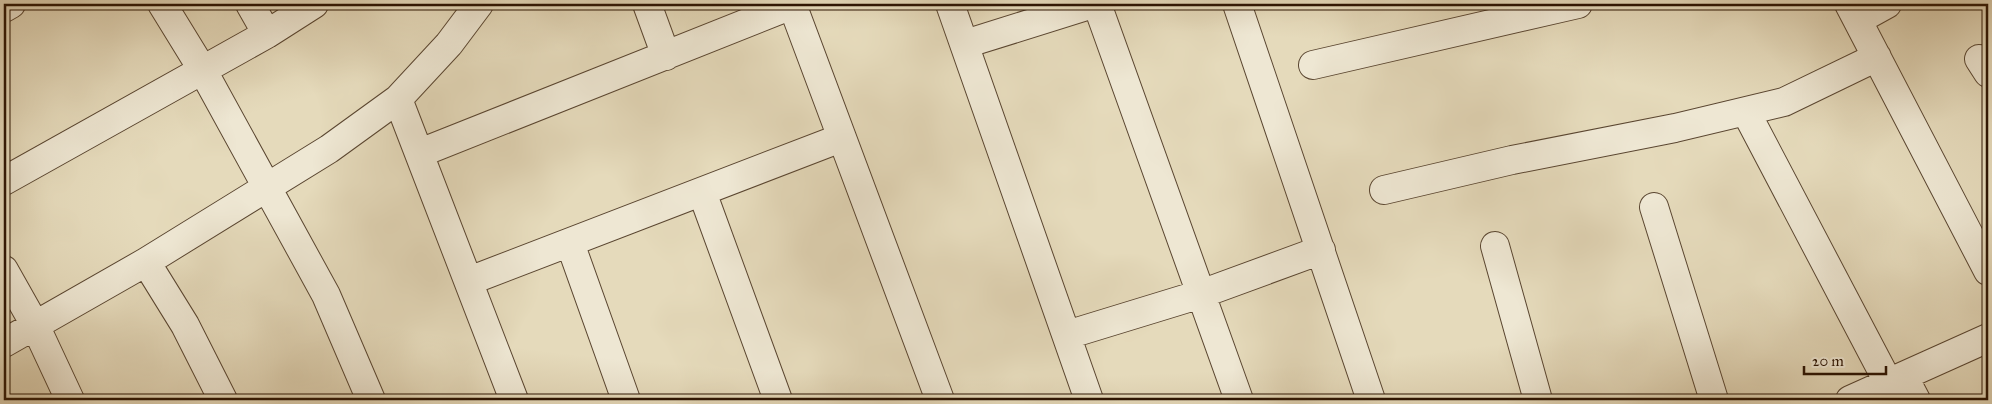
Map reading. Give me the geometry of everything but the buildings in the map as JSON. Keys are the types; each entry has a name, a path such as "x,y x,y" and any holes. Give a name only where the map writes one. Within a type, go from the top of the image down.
{"street":[{"path":"4,8 11,4"},
{"path":"162,4 202,69 326,296 371,400"},
{"path":"250,4 267,34"},
{"path":"4,180 267,34 314,4"},
{"path":"4,343 146,262 329,149 398,99 449,44 478,4"},
{"path":"647,4 666,56"},
{"path":"420,153 792,4 940,400"},
{"path":"950,4 1089,400"},
{"path":"965,44 1093,4"},
{"path":"1097,4 1239,400"},
{"path":"1237,4 1371,400"},
{"path":"1313,65 1578,4"},
{"path":"1887,4 1854,12 1988,272"},
{"path":"1384,190 1512,160 1746,112 1784,102 1877,57"},
{"path":"398,99 514,400"},
{"path":"1746,112 1903,387"},
{"path":"469,280 842,138"},
{"path":"702,192 778,400"},
{"path":"1654,207 1714,400"},
{"path":"570,243 626,400"},
{"path":"1495,246 1538,400"},
{"path":"1067,335 1201,294 1321,250"},
{"path":"146,262 185,325 223,400"},
{"path":"4,270 35,325 70,400"},
{"path":"1850,400 1903,387 1988,338"}]}
